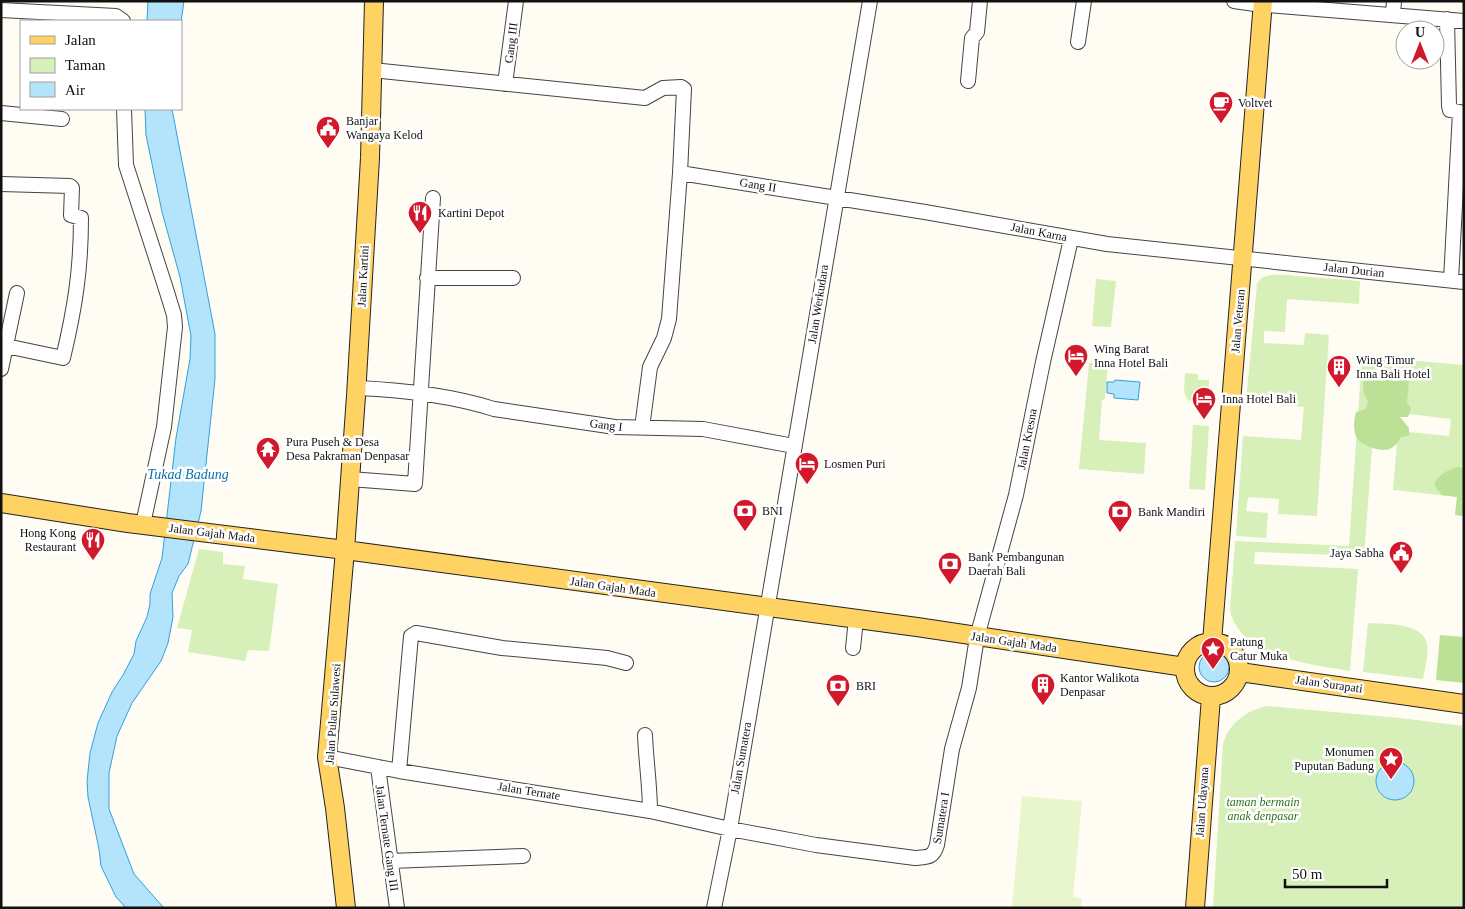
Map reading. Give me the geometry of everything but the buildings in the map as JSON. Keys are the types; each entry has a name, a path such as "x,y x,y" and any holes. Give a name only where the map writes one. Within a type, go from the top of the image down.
{"main road":[{"name":"Jalan Kartini","path":"345,550 357,388 370,158 374,1"},
{"name":"Jalan Veteran","path":"1212,642 1263,3"},
{"name":"Jalan Gajah Mada","path":"1,503 146,525 856,619 1185,667"},
{"name":"Jalan Pulau Sulawesi","path":"345,550 327,757 336,808 346,908"},
{"path":"1212,642 1222,643 1236,654 1240,672 1238,680 1227,693 1211,697 1202,695 1189,684 1185,676 1185,667 1191,652 1204,643 1212,642"},
{"name":"Jalan Surapati","path":"1240,672 1464,704"},
{"name":"Jalan Udayana","path":"1195,908 1211,697"}],"street":[{"name":"Gang III","path":"505,84 516,1"},
{"name":"Jalan Werkudara","path":"767,608 870,1"},
{"path":"968,81 972,38 977,32 980,1"},
{"path":"1078,42 1084,1"},
{"path":"1234,1 1393,8 1464,21"},
{"path":"1,10 116,16 122,20"},
{"path":"1447,19 1449,106 1450,110 1460,112 1457,281"},
{"path":"372,70 645,98 663,88 682,88 684,92 680,173 669,319 664,338 650,367 642,428"},
{"path":"124,110 126,165 171,304 175,327 164,427 146,525"},
{"path":"1,112 62,119"},
{"name":"Gang II","path":"680,173 836,197"},
{"path":"1,184 70,186 72,188 71,216 80,218 78,281 74,312 63,358 6,346"},
{"name":"Jalan Karna","path":"836,197 1071,239 1157,250 1244,258"},
{"path":"350,479 415,484 432,198"},
{"name":"Jalan Kresna","path":"977,637 1016,495 1043,362 1071,239"},
{"name":"Jalan Durian","path":"1244,258 1457,281"},
{"path":"427,278 514,278"},
{"path":"1,369 18,293"},
{"name":"Gang I","path":"357,388 420,392 475,403 494,409 608,426 703,429 794,446"},
{"name":"Jalan Sumatera","path":"714,908 730,829 767,608"},
{"path":"853,648 856,619"},
{"path":"399,771 411,636 416,633 502,648 607,658 626,663"},
{"name":"Sumatera I","path":"730,829 816,845 915,858 930,856 934,853 937,845 952,749 969,688 977,637"},
{"path":"645,735 646,760 650,781 650,811"},
{"name":"Jalan Ternate","path":"327,757 399,771 650,811 730,829"},
{"name":"Jalan Ternate Gang III","path":"378,767 397,908"},
{"path":"390,862 523,856"}],"green space":[{"path":"1286,275 1360,281 1359,304 1287,299 1285,332 1264,331 1264,343 1304,345 1305,333 1329,335 1317,516 1278,514 1279,499 1248,497 1246,511 1268,513 1266,538 1236,536 1243,436 1301,440 1304,407 1246,402 1257,284 1259,280 1266,276"},
{"path":"1096,279 1116,281 1111,327 1092,326"},
{"path":"1362,356 1464,365 1464,516 1455,515 1457,497 1393,490 1398,431 1449,436 1451,419 1375,410 1364,556 1255,552 1254,564 1358,569 1350,671 1298,662 1263,649 1248,639 1237,627 1230,611 1235,541 1349,546"},
{"path":"1089,363 1108,363 1105,399 1102,400 1099,440 1146,443 1144,474 1079,469"},
{"path":"1367,369 1409,381 1407,402 1411,409 1408,417 1400,417 1409,428 1409,436 1401,437 1394,446 1387,450 1362,443 1358,440 1355,433 1356,412 1366,409 1368,401 1363,386"},
{"path":"1185,373 1198,374 1198,380 1209,380 1208,402 1193,402 1187,399 1184,391"},
{"path":"1193,425 1209,426 1205,490 1189,489"},
{"path":"1457,467 1464,468 1464,516 1455,515 1457,497 1442,495 1434,485 1443,473"},
{"path":"199,549 223,552 223,564 245,566 243,579 278,584 269,651 248,650 245,661 188,652 192,630 177,628"},
{"path":"1368,623 1393,624 1411,628 1424,637 1428,652 1423,679 1363,672"},
{"path":"1440,635 1464,637 1464,683 1436,680"},
{"name":"taman bermain anak denpasar","path":"1268,706 1464,726 1464,908 1213,908 1223,744 1234,724 1246,714"},
{"path":"1022,796 1082,801 1073,897 1082,898 1081,908 1012,908"}],"water":[{"path":"148,1 184,1 181,20 147,20"},
{"name":"Tukad Badung","path":"145,110 172,110 215,334 215,379 201,511 188,564 179,576 172,593 173,617 168,643 161,661 132,703 117,736 109,773 109,809 134,874 164,908 126,908 116,897 101,866 88,797 87,781 90,753 98,723 112,692 134,654 136,641 147,617 150,594 162,558 176,438 190,359 191,336 180,277 162,212 146,135"},
{"path":"1115,380 1140,382 1138,400 1114,398 1114,394 1107,393 1107,382 1114,382"},
{"path":"1214,652 1225,656 1229,667 1225,678 1214,682 1203,678 1199,667 1203,656"},
{"path":"1395,762 1408,768 1414,781 1408,794 1395,800 1382,794 1376,781 1382,768"}],"place":[{"name":"Voltvet","path":"1221,124"},
{"name":"Banjar Wangaya Kelod","path":"328,149"},
{"name":"Kartini Depot","path":"420,234"},
{"name":"Wing Barat Inna Hotel Bali","path":"1076,377"},
{"name":"Wing Timur Inna Bali Hotel","path":"1339,388"},
{"name":"Inna Hotel Bali","path":"1204,420"},
{"name":"Pura Puseh & Desa Desa Pakraman Denpasar","path":"268,470"},
{"name":"Losmen Puri","path":"807,485"},
{"name":"BNI","path":"745,532"},
{"name":"Bank Mandiri","path":"1120,533"},
{"name":"Hong Kong Restaurant","path":"93,561"},
{"name":"Jaya Sabha","path":"1401,574"},
{"name":"Bank Pembangunan Daerah Bali","path":"950,585"},
{"name":"Patung Catur Muka","path":"1213,670"},
{"name":"Kantor Walikota Denpasar","path":"1043,706"},
{"name":"BRI","path":"838,707"},
{"name":"Monumen Puputan Badung","path":"1391,780"}]}
